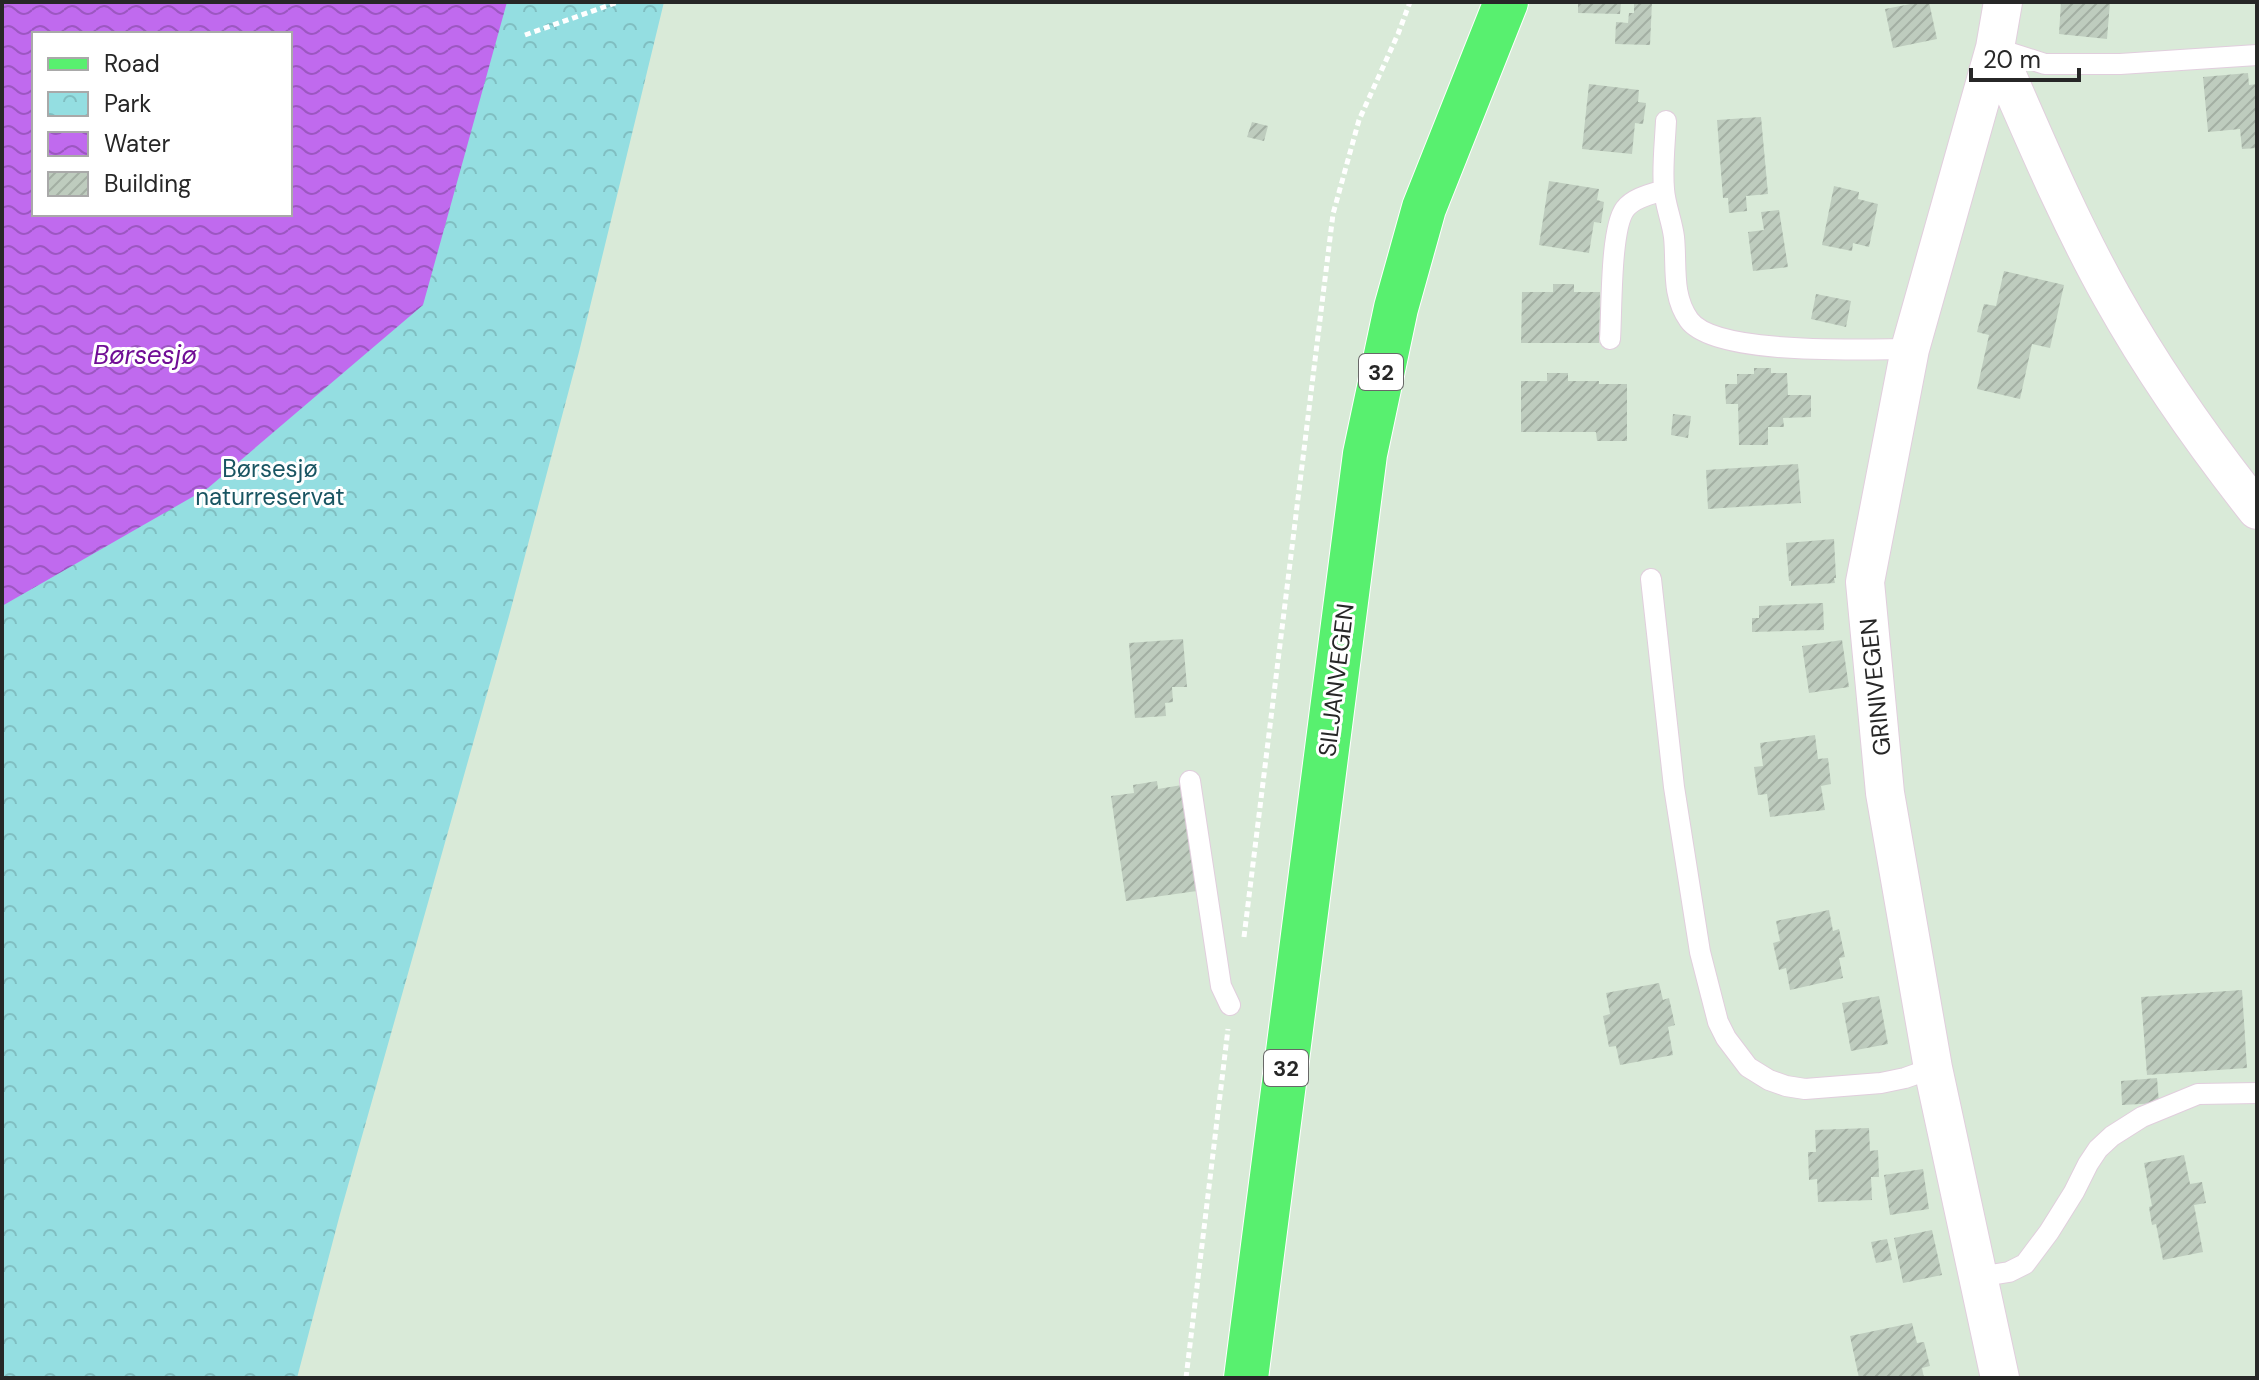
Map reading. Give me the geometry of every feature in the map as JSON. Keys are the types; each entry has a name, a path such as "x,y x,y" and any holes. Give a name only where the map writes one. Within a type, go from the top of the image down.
{"main road":[{"name":"SILJANVEGEN","path":"1246,1378 1365,454 1396,308 1424,208 1506,2"}],"street":[{"name":"GRINIVEGEN","path":"2000,1378 1933,1068 1885,793 1865,582 1910,349 1995,48 2003,2"},
{"path":"1995,48 2055,184 2112,298 2207,447 2257,510"}],"lane":[{"path":"1995,48 2045,64 2120,64 2257,55"},
{"path":"1666,121 1664,190 1674,235 1676,289 1691,323 1704,332 1740,344 1910,349"},
{"path":"1610,339 1619,225 1625,209 1639,199 1664,190"},
{"path":"1651,579 1674,787 1700,952 1718,1022 1726,1038 1748,1067 1769,1080 1805,1089 1881,1083 1933,1068"},
{"path":"1190,781 1221,986 1230,1005"},
{"path":"1978,1277 2009,1272 2025,1264 2049,1232 2093,1156 2112,1136 2142,1117 2198,1094 2257,1093"}],"path":[{"path":"525,35 618,2"},
{"path":"1242,948 1333,214 1359,120 1410,2"},
{"path":"1186,1378 1230,1005"}],"green space":[{"name":"Børsesjø naturreservat","path":"2,2 664,2 579,352 509,616 340,1214 297,1378 2,1378"}],"water":[{"name":"Børsesjø","path":"2,2 507,2 423,305 208,488 2,606"}],"building":[{"path":"1578,2 1621,2 1620,14 1578,13"},
{"path":"1634,2 1652,2 1650,45 1615,44 1616,22 1628,23 1629,13 1634,13"},
{"path":"1929,2 1937,39 1893,48 1885,9"},
{"path":"2061,2 2110,2 2107,39 2059,34"},
{"path":"2248,73 2249,85 2257,84 2257,148 2242,149 2240,129 2208,132 2203,77"},
{"path":"1589,84 1639,90 1638,102 1646,103 1643,124 1635,123 1632,154 1582,149"},
{"path":"1761,117 1768,194 1746,196 1747,211 1729,213 1728,198 1723,198 1717,120"},
{"path":"1252,122 1268,126 1264,141 1247,137"},
{"path":"1549,181 1599,189 1597,200 1604,202 1601,223 1594,222 1589,253 1539,245"},
{"path":"1834,186 1859,192 1858,199 1878,204 1869,247 1853,243 1852,251 1822,245"},
{"path":"1779,210 1788,267 1753,271 1748,232 1764,230 1761,212"},
{"path":"2004,271 2064,285 2050,348 2032,344 2020,399 1977,389 1989,335 1977,332 1984,304 1996,306"},
{"path":"1553,284 1574,284 1574,292 1600,292 1599,343 1521,343 1522,292 1553,292"},
{"path":"1816,294 1851,301 1846,327 1811,319"},
{"path":"1754,368 1771,368 1771,373 1787,373 1788,395 1811,395 1811,417 1783,418 1784,427 1768,427 1768,445 1739,445 1738,404 1726,404 1725,384 1737,384 1737,374 1754,374"},
{"path":"1547,373 1568,373 1568,381 1627,384 1627,441 1597,441 1596,432 1521,432 1521,381 1547,381"},
{"path":"1673,414 1691,416 1688,438 1671,435"},
{"path":"1798,464 1801,503 1708,509 1706,470"},
{"path":"1834,539 1835,583 1791,586 1786,543"},
{"path":"1823,603 1824,630 1752,632 1752,618 1759,618 1759,606"},
{"path":"1183,639 1187,687 1172,687 1173,702 1165,703 1166,716 1135,718 1129,643"},
{"path":"1842,640 1849,687 1809,693 1802,646"},
{"path":"1815,735 1818,759 1828,758 1831,784 1821,786 1825,810 1770,817 1767,794 1758,795 1754,767 1763,766 1760,743"},
{"path":"1157,781 1158,789 1182,785 1204,890 1126,901 1111,796 1134,793 1133,785"},
{"path":"1829,910 1833,931 1839,929 1845,957 1839,958 1843,978 1790,990 1786,968 1779,970 1773,943 1780,941 1776,921"},
{"path":"1659,983 1663,1000 1669,998 1675,1025 1668,1027 1673,1055 1620,1065 1616,1046 1609,1047 1603,1016 1610,1014 1606,993"},
{"path":"2242,990 2247,1068 2147,1075 2141,997"},
{"path":"1879,996 1888,1044 1851,1051 1842,1003"},
{"path":"2157,1078 2159,1103 2122,1105 2121,1081"},
{"path":"1869,1128 1870,1151 1878,1150 1879,1177 1871,1177 1872,1200 1818,1202 1817,1179 1809,1180 1808,1152 1816,1152 1815,1130"},
{"path":"2184,1155 2190,1184 2202,1182 2206,1203 2194,1205 2203,1252 2163,1260 2156,1224 2152,1225 2149,1207 2152,1206 2144,1163"},
{"path":"1923,1169 1929,1209 1890,1215 1884,1175"},
{"path":"1932,1230 1942,1275 1903,1283 1894,1238"},
{"path":"1887,1239 1892,1260 1876,1263 1871,1242"},
{"path":"1912,1323 1917,1343 1924,1342 1930,1366 1922,1368 1924,1378 1859,1378 1850,1336"}]}
